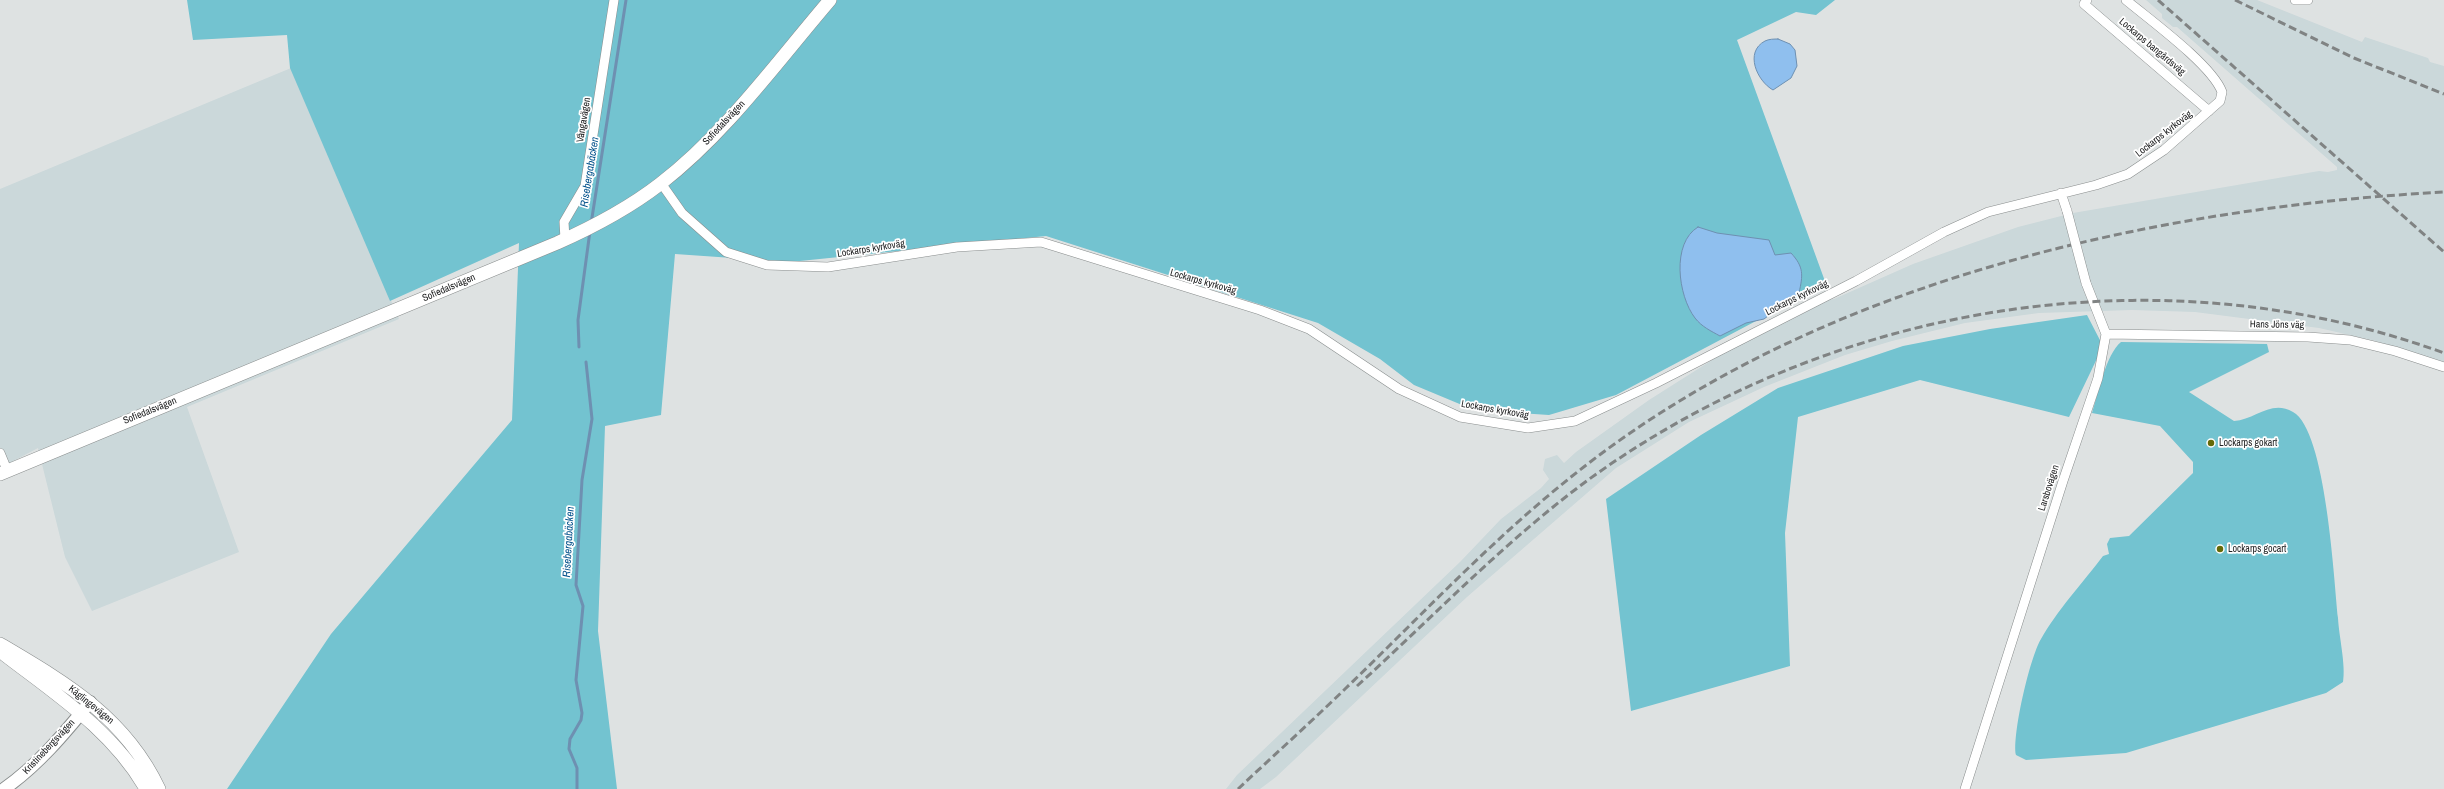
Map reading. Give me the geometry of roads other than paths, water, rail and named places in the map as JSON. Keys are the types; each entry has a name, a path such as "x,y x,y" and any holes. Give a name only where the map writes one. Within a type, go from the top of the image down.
{"main road":[{"name":"Sofiedalsvägen","path":"3,472 569,237 605,219 661,183 714,135 830,0"},
{"name":"Käglingevägen","path":"0,644 58,678 115,723 151,771 159,789"},
{"name":"Käglingevägen","path":"0,652 81,713 112,741 146,789"}],"street":[{"name":"Vångavägen","path":"569,237 564,222 585,186 614,0"},
{"name":"Lockarps bangårdsväg","path":"2087,0 2084,4 2209,111"},
{"name":"Lockarps kyrkoväg","path":"661,183 682,213 726,252 767,265 828,267 957,247 1042,242 1260,310 1309,329 1399,389 1460,417 1528,428 1575,421 1656,383 1856,281 1944,232 1988,212 2096,185 2128,174 2164,150 2209,111 2222,97 2222,92 2216,80 2200,63 2126,0"},
{"path":"2295,0 2308,0"},
{"path":"2061,193 2086,283 2106,334"},
{"name":"Hans Jöns väg","path":"2106,334 2292,336 2350,340 2395,351 2444,367"},
{"name":"Larsbovägen","path":"1965,789 2063,481 2098,378 2106,334"},
{"path":"0,453 3,472"},
{"name":"Kristinebergsvägen","path":"4,789 21,777 42,757 90,702"}],"waterway":[{"name":"Risebergabäcken","path":"591,224 626,0"},
{"name":"Risebergabäcken","path":"579,347 578,320 590,231"},
{"name":"Risebergabäcken","path":"577,789 577,768 569,749 570,739 581,720 582,713 576,680 583,606 576,585 582,480 592,419 586,362"}],"railway":[{"path":"2158,0 2444,252"},
{"path":"2235,0 2354,58 2444,94"},
{"path":"1238,789 1332,702 1462,574 1522,518 1553,492 1585,466 1678,402 1778,348 1883,303 1993,266 2105,237 2219,216 2332,201 2444,192"},
{"path":"1357,686 1498,554 1588,480 1683,419 1785,371 1891,335 2001,311 2112,301 2224,304 2335,321 2444,353"}],"place":[{"name":"Lockarps gokart","path":"2211,443"},
{"name":"Lockarps gocart","path":"2220,549"}]}
